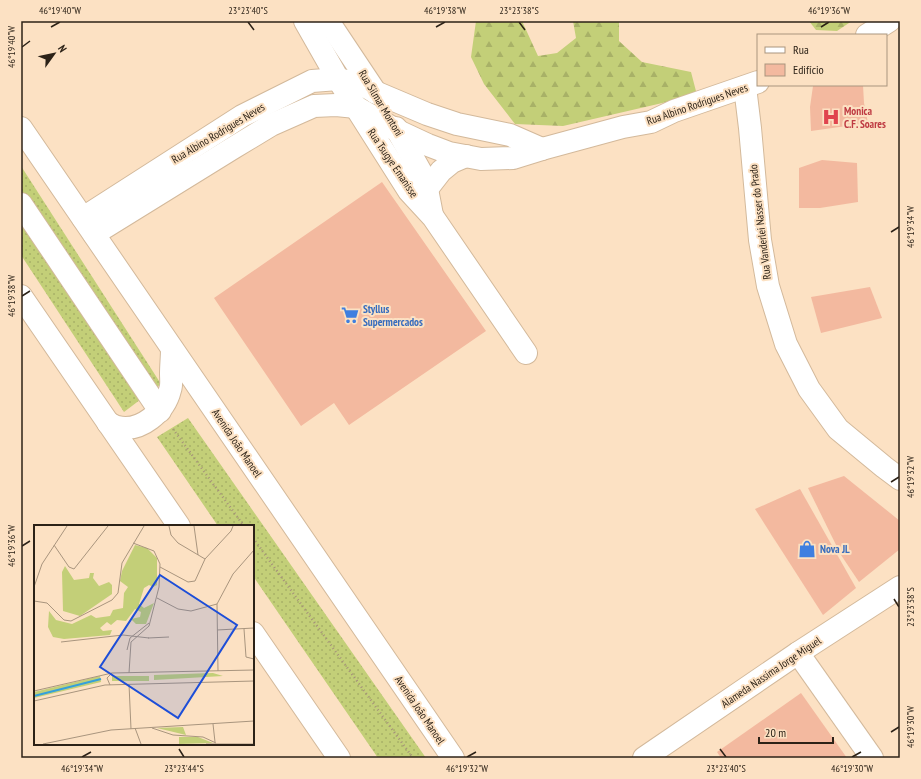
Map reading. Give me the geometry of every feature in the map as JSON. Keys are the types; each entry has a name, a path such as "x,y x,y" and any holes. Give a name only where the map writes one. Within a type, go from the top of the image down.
{"street":[{"path":"305,21 338,79"},
{"name":"Rua Silmar Montoni","path":"328,21 375,92 423,176 432,217"},
{"path":"869,34 889,21"},
{"name":"Rua Albino Rodrigues Neves","path":"88,226 242,116 312,81 338,79 365,86 375,92 426,114 457,124 510,135 542,148"},
{"name":"Rua Tsugye Emanisse","path":"338,79 409,191 432,217 526,353"},
{"name":"Rua Albino Rodrigues Neves","path":"88,226 227,152 271,126 314,106 336,105 356,107 398,131 449,153 481,159 512,158 542,148 623,127 651,122 674,112 752,85"},
{"name":"Rua Vanderlei Nasser do Prado","path":"752,85 750,128 760,240 768,286 786,344 809,389 838,429 900,478"},
{"name":"Avenida João Manoel","path":"21,128 453,758"},
{"path":"427,189 441,171 452,162 466,156"},
{"path":"21,204 160,411"},
{"path":"21,296 178,525"},
{"path":"108,423 118,427 130,427 151,419 160,411 167,400 171,388 172,349"},
{"name":"Alameda Nassima Jorge Miguel","path":"644,758 798,653 900,587"},
{"path":"254,634 339,758"},
{"path":"798,653 872,758"}],"path":[{"path":"160,411 243,525"},
{"path":"254,539 413,758"}],"green space":[{"path":"476,21 522,21 538,56 557,53 576,38 573,21 619,21 619,41 642,62 691,72 697,95 563,126 515,124 484,84 471,57"},
{"path":"809,21 852,21 837,31 816,30"},
{"path":"21,166 161,384 124,412 21,255"},
{"path":"188,418 426,758 378,758 254,577 254,525 217,525 157,437"}],"building":[{"path":"813,86 863,86 864,103 868,123 811,131 810,107"},
{"path":"822,160 857,163 858,202 820,208 799,208 799,168"},
{"name":"Styllus Supermercados","path":"382,182 486,331 349,425 334,403 301,426 214,298"},
{"path":"870,287 882,318 821,333 811,297"},
{"name":"Nova JL","path":"844,476 900,521 900,549 859,582 841,555 808,488"},
{"name":"Nova JL","path":"800,489 856,588 823,615 755,509"},
{"path":"801,693 847,758 721,758 717,752"}],"place":[{"name":"Monica C.F. Soares","path":"831,117"},
{"name":"Styllus Supermercados","path":"350,315"},
{"name":"Nova JL","path":"807,549"}]}
